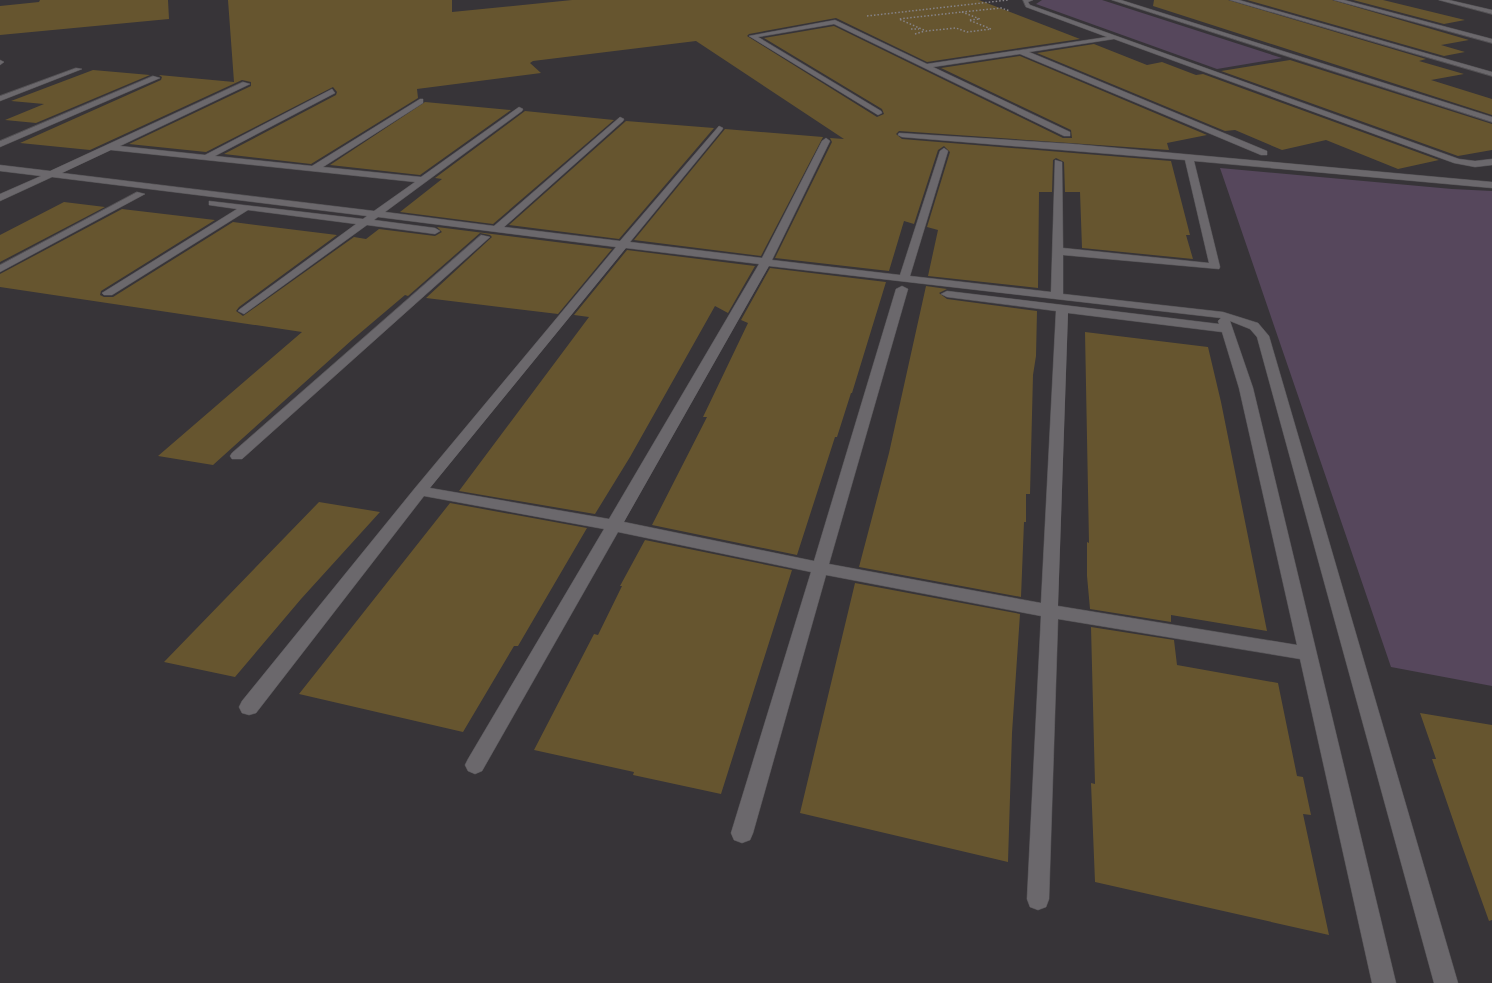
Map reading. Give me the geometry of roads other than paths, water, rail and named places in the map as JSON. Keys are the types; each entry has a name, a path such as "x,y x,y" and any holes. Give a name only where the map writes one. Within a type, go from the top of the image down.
{"street":[{"path":"1030,0 1025,1 1028,6 1457,161 1475,164 1492,162"},
{"path":"1115,0 1492,120"},
{"path":"1233,0 1492,74"},
{"path":"1337,0 1492,41"},
{"path":"1442,0 1492,12"},
{"path":"1042,22 1064,19"},
{"path":"878,113 753,36 835,22 1067,134"},
{"path":"925,66 1114,37"},
{"path":"1022,51 1264,153"},
{"path":"0,99 78,69"},
{"path":"0,144 156,78"},
{"path":"0,198 246,84"},
{"path":"208,156 332,91"},
{"path":"315,168 420,101"},
{"path":"244,311 519,109"},
{"path":"496,229 620,119"},
{"path":"249,707 420,491 719,128"},
{"path":"902,135 1189,157 1492,185"},
{"path":"475,765 764,265 826,141"},
{"path":"108,147 423,180"},
{"path":"742,833 944,151"},
{"path":"1057,251 1215,267 1189,157"},
{"path":"1038,898 1060,302 1057,251 1058,162"},
{"path":"0,168 378,213 620,248 1254,326 1263,336 1446,983"},
{"path":"0,176 484,237 620,248"},
{"path":"0,269 140,194"},
{"path":"108,293 245,208"},
{"path":"237,456 484,237"},
{"path":"1225,322 1245,388 1309,654 1384,983"},
{"path":"420,491 612,525 819,568 1050,611 1309,654"}]}
